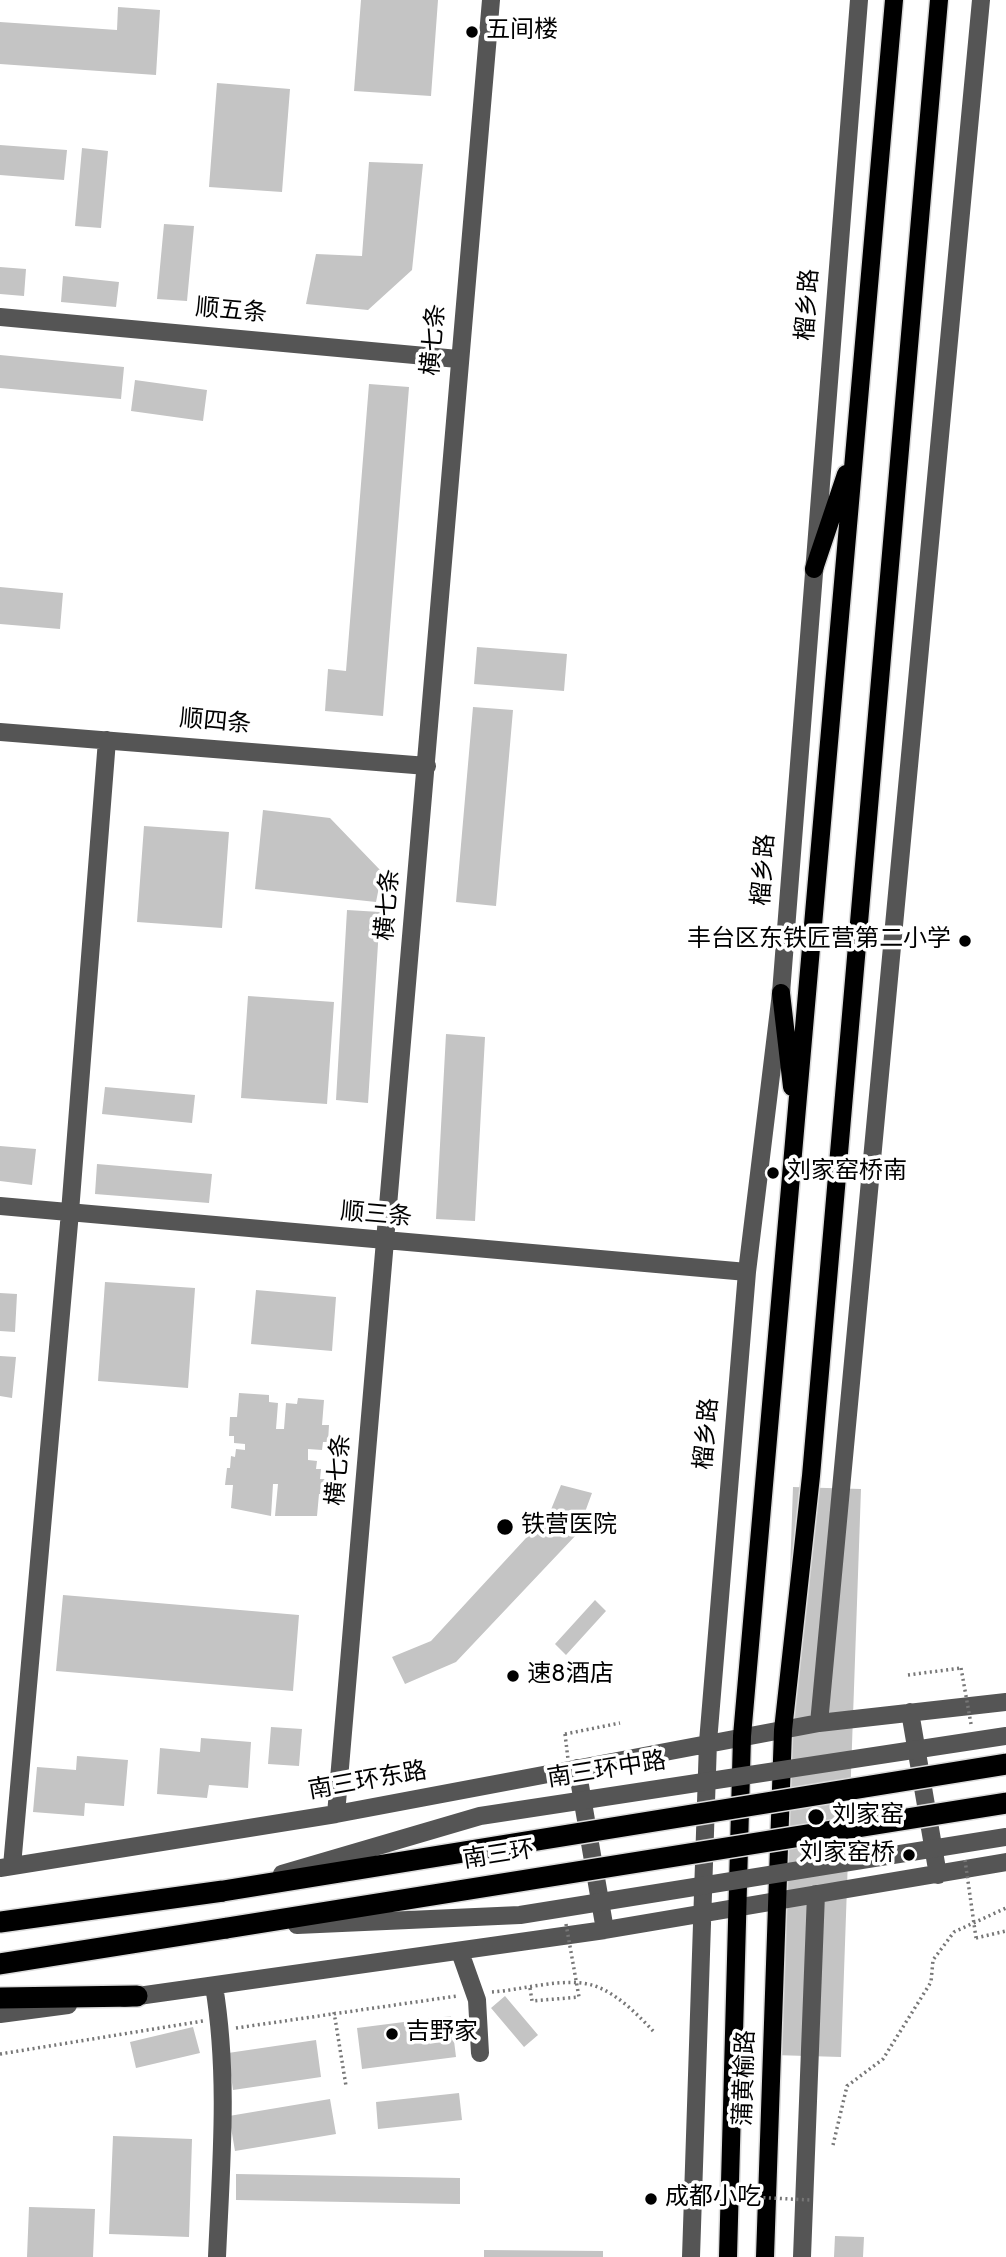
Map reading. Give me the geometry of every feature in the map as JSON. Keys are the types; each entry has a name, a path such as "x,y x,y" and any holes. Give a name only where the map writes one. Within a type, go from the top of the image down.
{"highway":[{"name":"南三环","path":"0,1922 223,1891 1006,1764"},
{"name":"南三环","path":"0,1964 1006,1803"},
{"path":"0,1910 45,1916"},
{"path":"0,1998 136,1996"}],"main road":[{"path":"742,1736 894,0"},
{"path":"783,1730 811,1476 939,0"},
{"path":"814,569 856,448"},
{"path":"781,993 796,1125"},
{"name":"蒲黄榆路","path":"765,2257 783,1730"},
{"name":"蒲黄榆路","path":"728,2257 742,1736"}],"street":[{"name":"横七条","path":"336,1814 427,766 458,359 491,0"},
{"name":"榴乡路","path":"691,2257 708,1742 747,1272 781,993 859,0"},
{"path":"820,1723 981,0"},
{"name":"顺五条","path":"0,317 458,359"},
{"name":"顺四条","path":"0,732 427,766"},
{"path":"6,1867 71,1212 107,740"},
{"name":"顺三条","path":"0,1206 747,1272"},
{"path":"783,1730 820,1723 1006,1702"},
{"path":"910,1712 937,1875"},
{"name":"南三环东路","path":"6,1867 336,1814 783,1730"},
{"name":"南三环中路","path":"223,1891 480,1816 1006,1736"},
{"path":"577,1768 605,1930"},
{"path":"227,1928 520,1915 1006,1837"},
{"path":"0,2014 460,1952 1006,1863"},
{"path":"802,2257 816,1894"},
{"path":"460,1952 474,1994 480,2053"},
{"path":"214,1986 221,2030 224,2104 217,2257"}],"path":[{"path":"908,1675 961,1668"},
{"path":"565,1734 620,1723"},
{"path":"833,2145 846,2086 883,2059 931,1982 933,1960 954,1932 1006,1908"},
{"path":"976,1938 1006,1931"},
{"path":"0,2054 201,2020 221,2030 474,1994 593,1985 638,2015 655,2033"},
{"path":"530,1988 532,2001 579,1997"},
{"path":"334,2012 346,2086"},
{"path":"692,2194 810,2200"}],"building":[{"path":"361,0 438,0 431,96 354,91"},
{"path":"118,7 160,10 156,75 0,64 0,22 117,30"},
{"path":"217,83 290,89 282,192 209,187"},
{"path":"0,145 67,150 64,180 0,175"},
{"path":"82,148 108,151 101,228 75,226"},
{"path":"369,162 423,164 412,270 368,310 306,304 316,254 362,256"},
{"path":"164,224 194,226 187,301 157,299"},
{"path":"0,267 26,269 24,296 0,294"},
{"path":"63,276 119,282 116,307 61,302"},
{"path":"0,355 124,367 121,399 0,388"},
{"path":"135,380 207,390 203,421 131,411"},
{"path":"369,384 409,387 383,716 325,711 328,669 346,671"},
{"path":"0,587 63,593 60,629 0,624"},
{"path":"477,647 567,654 564,691 474,684"},
{"path":"473,707 513,710 496,906 456,902"},
{"path":"263,810 330,818 382,872 376,902 255,889"},
{"path":"144,826 229,832 222,928 137,922"},
{"path":"347,910 380,912 368,1103 336,1100"},
{"path":"248,996 334,1002 327,1104 241,1098"},
{"path":"446,1034 485,1037 475,1221 436,1219"},
{"path":"105,1087 195,1095 192,1123 102,1114"},
{"path":"0,1146 36,1149 32,1185 0,1181"},
{"path":"97,1164 212,1174 209,1203 95,1194"},
{"path":"105,1282 195,1288 188,1388 98,1381"},
{"path":"256,1290 336,1297 332,1351 251,1344"},
{"path":"0,1293 17,1294 15,1332 0,1331"},
{"path":"0,1356 16,1357 12,1398 0,1396"},
{"path":"239,1393 269,1395 269,1402 278,1403 276,1429 284,1429 286,1403 297,1404 298,1398 324,1400 322,1425 329,1425 328,1442 323,1442 322,1450 308,1449 308,1460 317,1461 316,1469 321,1469 320,1479 325,1479 323,1494 319,1494 317,1516 275,1516 278,1484 273,1484 271,1516 231,1508 233,1485 225,1485 227,1468 230,1468 231,1456 235,1457 236,1449 245,1450 245,1444 234,1443 234,1436 229,1436 230,1417 237,1417"},
{"path":"561,1485 592,1493 577,1534 456,1662 405,1684 392,1657 431,1641 550,1512"},
{"path":"793,1487 861,1489 841,2057 773,2055"},
{"path":"63,1595 299,1615 293,1691 56,1671"},
{"path":"595,1600 606,1611 566,1655 555,1644"},
{"path":"271,1727 302,1729 299,1766 268,1764"},
{"path":"201,1738 251,1742 248,1788 209,1785 207,1798 157,1794 160,1748 200,1752"},
{"path":"77,1756 128,1760 124,1806 85,1803 84,1816 33,1812 37,1767 76,1770"},
{"path":"505,1996 538,2035 524,2047 491,2008"},
{"path":"451,2016 456,2057 362,2069 357,2028"},
{"path":"193,2027 200,2053 136,2068 130,2042"},
{"path":"316,2040 321,2077 233,2090 228,2053"},
{"path":"459,2093 462,2120 378,2129 376,2102"},
{"path":"330,2099 336,2134 235,2151 229,2116"},
{"path":"113,2136 192,2139 189,2237 109,2234"},
{"path":"236,2174 460,2178 460,2204 236,2200"},
{"path":"29,2207 95,2209 93,2257 27,2257"},
{"path":"835,2236 864,2237 863,2257 834,2257"},
{"path":"484,2250 603,2251 603,2257 484,2257"}],"place":[{"name":"五间楼","path":"472,32"},
{"name":"丰台区东铁匠营第二小学","path":"965,941"},
{"name":"刘家窑桥南","path":"773,1173"},
{"name":"铁营医院","path":"505,1527"},
{"name":"速8酒店","path":"513,1676"},
{"name":"刘家窑","path":"816,1817"},
{"name":"刘家窑桥","path":"909,1855"},
{"name":"吉野家","path":"392,2034"},
{"name":"成都小吃","path":"651,2199"}]}
